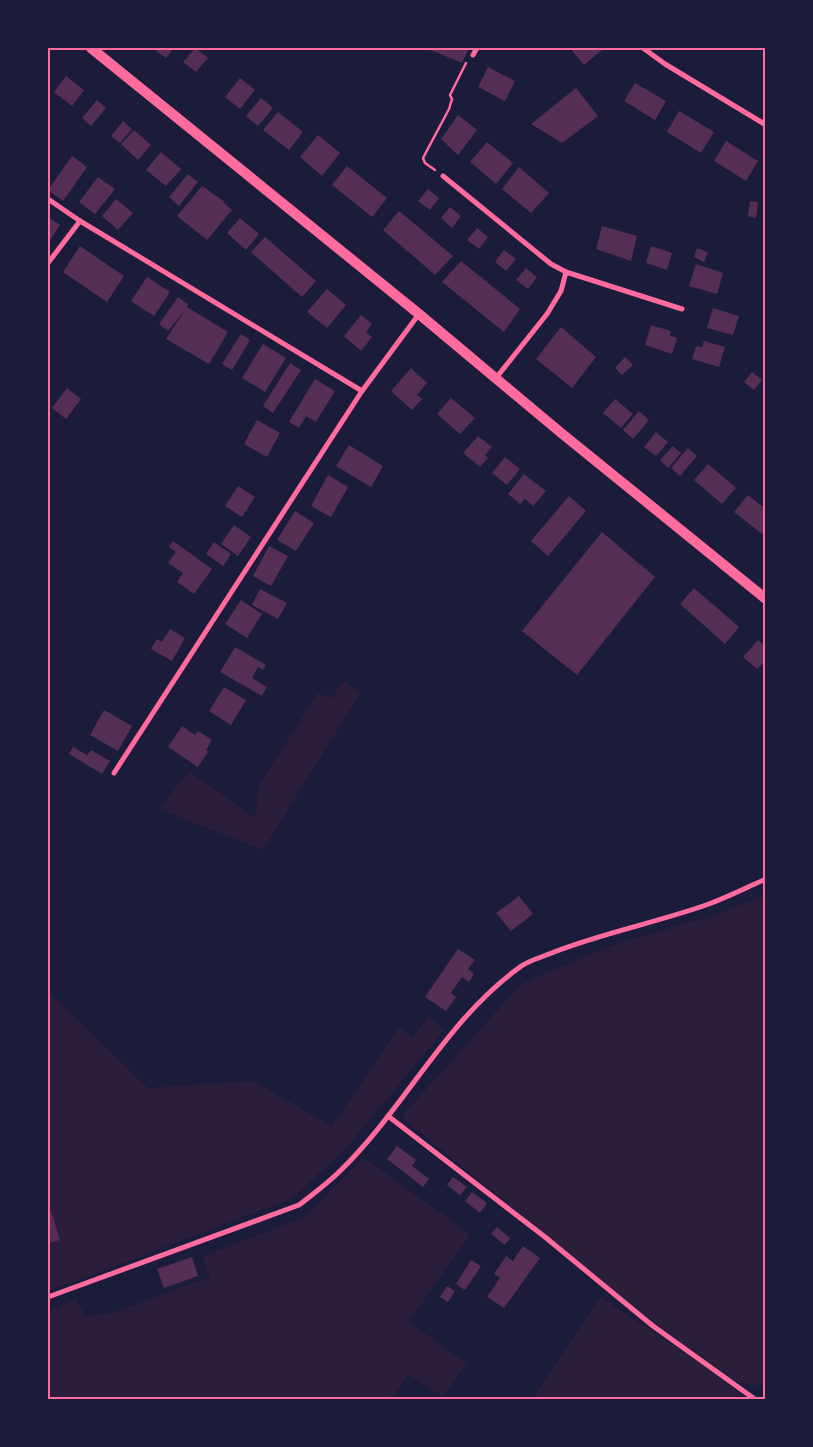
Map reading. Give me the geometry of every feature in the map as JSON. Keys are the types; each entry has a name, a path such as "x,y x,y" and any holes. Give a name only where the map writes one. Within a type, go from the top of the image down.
{"main road":[{"path":"91,48 766,599"}],"street":[{"path":"473,55 477,48"},
{"path":"643,48 665,64 766,125"},
{"path":"443,176 551,264 566,272 682,309"},
{"path":"48,200 362,391"},
{"path":"48,263 80,221"},
{"path":"496,378 548,314 562,291 566,272"},
{"path":"114,772 362,391 419,314"},
{"path":"48,1297 299,1205 321,1189 341,1170 388,1116 455,1028 486,994 522,965 568,946 617,930 704,906 766,879"},
{"path":"388,1116 545,1236 653,1326 756,1400"}],"path":[{"path":"443,176 425,162 423,158 449,109 452,99 450,95 467,59 473,55"}],"shaded area":[{"path":"343,681 361,692 263,850 159,809 189,771 255,818 259,785 318,693 332,698"},
{"path":"765,895 765,1389 762,1386 726,1381 749,1400 533,1399 601,1297 719,1376 401,1117 522,983 616,944 718,914"},
{"path":"48,991 148,1088 253,1081 332,1126 399,1027 413,1037 429,1017 444,1030 349,1145 293,1198 48,1290"},
{"path":"364,1158 470,1234 409,1322 467,1363 443,1397 408,1374 392,1399 48,1399 48,1312 76,1299 85,1316 115,1312 210,1277 203,1256 303,1218"}],"building":[{"path":"152,48 174,48 166,58"},
{"path":"195,48 208,58 196,72 183,62"},
{"path":"426,48 469,48 462,63"},
{"path":"570,48 600,48 602,50 584,65"},
{"path":"488,67 515,81 505,101 478,87"},
{"path":"66,76 84,90 72,106 54,92"},
{"path":"240,78 255,90 240,109 225,97"},
{"path":"635,83 666,101 655,120 624,101"},
{"path":"576,88 598,116 562,143 531,124"},
{"path":"261,98 273,108 258,126 246,116"},
{"path":"97,100 106,108 91,126 82,118"},
{"path":"679,111 714,132 701,153 667,132"},
{"path":"278,112 303,132 289,150 263,130"},
{"path":"458,115 477,130 458,155 441,139"},
{"path":"123,121 132,129 120,143 111,136"},
{"path":"134,130 151,145 138,160 121,144"},
{"path":"318,135 340,153 322,176 300,157"},
{"path":"726,141 758,161 746,181 714,161"},
{"path":"487,142 513,163 496,184 470,162"},
{"path":"161,152 181,169 166,186 146,170"},
{"path":"72,156 87,167 63,201 48,190"},
{"path":"347,166 387,198 372,217 332,185"},
{"path":"519,167 549,193 531,213 502,189"},
{"path":"188,174 198,182 179,206 169,197"},
{"path":"98,177 115,189 95,214 79,202"},
{"path":"202,186 225,202 232,210 207,240 177,216"},
{"path":"428,189 439,198 430,210 418,201"},
{"path":"116,199 133,213 118,230 102,216"},
{"path":"750,201 758,202 756,218 748,216"},
{"path":"450,207 461,216 452,228 441,218"},
{"path":"399,211 453,256 435,275 383,230"},
{"path":"48,217 60,225 48,243"},
{"path":"240,218 259,234 246,250 227,233"},
{"path":"602,226 637,236 631,261 596,249"},
{"path":"477,228 488,237 479,249 467,240"},
{"path":"265,237 316,281 302,297 251,252"},
{"path":"80,246 124,276 107,302 63,272"},
{"path":"651,246 672,253 667,270 646,263"},
{"path":"697,248 708,252 704,262 694,257"},
{"path":"504,250 516,259 506,271 495,262"},
{"path":"461,261 520,309 504,332 442,282"},
{"path":"696,264 723,273 717,294 689,286"},
{"path":"526,268 537,277 528,289 516,280"},
{"path":"147,277 170,292 154,316 131,301"},
{"path":"327,289 346,305 327,328 307,312"},
{"path":"178,297 188,304 187,307 228,332 209,364 166,339 185,310 168,331 159,324"},
{"path":"713,308 739,316 733,335 707,328"},
{"path":"361,315 372,324 366,332 372,337 361,351 344,336"},
{"path":"651,325 671,331 670,336 677,338 672,354 645,345"},
{"path":"561,327 596,357 572,388 536,359"},
{"path":"241,334 250,340 232,370 222,364"},
{"path":"704,341 725,347 719,367 692,359 696,346 702,347"},
{"path":"263,344 286,358 265,392 242,378"},
{"path":"625,357 633,365 622,375 615,368"},
{"path":"290,363 301,370 273,413 263,406"},
{"path":"411,368 427,383 417,395 422,399 412,410 391,391"},
{"path":"752,372 762,380 754,390 744,382"},
{"path":"315,379 335,391 316,422 306,416 299,428 289,422"},
{"path":"67,388 81,399 66,419 52,408"},
{"path":"451,398 475,418 460,434 437,414"},
{"path":"615,399 633,414 621,428 603,413"},
{"path":"639,411 649,420 633,439 623,430"},
{"path":"257,420 280,433 267,457 244,444"},
{"path":"656,432 668,442 656,456 644,447"},
{"path":"478,436 492,447 485,455 488,458 480,467 463,453"},
{"path":"349,445 383,466 371,487 336,466"},
{"path":"673,446 681,453 668,468 660,460"},
{"path":"688,448 697,456 680,476 671,468"},
{"path":"505,457 520,469 507,485 492,473"},
{"path":"708,464 736,488 722,504 694,480"},
{"path":"524,474 546,491 533,506 525,499 520,504 508,494"},
{"path":"328,475 348,487 331,517 311,506"},
{"path":"238,486 255,497 242,517 225,506"},
{"path":"748,495 763,507 766,504 766,537 734,512"},
{"path":"569,496 586,511 548,556 531,541"},
{"path":"295,511 314,523 296,551 277,540"},
{"path":"234,525 251,537 238,556 221,544"},
{"path":"602,532 655,577 577,675 522,631"},
{"path":"173,541 212,569 194,594 177,582 183,573 168,563 176,552 169,547"},
{"path":"214,542 231,554 223,566 206,554"},
{"path":"269,546 288,556 271,586 253,576"},
{"path":"694,588 739,627 725,644 680,604"},
{"path":"260,589 287,603 278,619 252,605"},
{"path":"241,600 262,614 247,638 225,624"},
{"path":"170,629 185,638 172,661 151,649 157,639 162,642"},
{"path":"758,640 766,647 766,660 757,669 743,657"},
{"path":"235,647 266,665 263,670 258,667 252,678 267,687 262,696 220,672"},
{"path":"224,687 246,700 231,725 209,711"},
{"path":"104,710 132,726 118,751 90,735"},
{"path":"182,726 195,735 198,731 212,740 206,750 208,752 198,767 168,747"},
{"path":"73,747 87,755 91,750 110,761 102,774 69,754"},
{"path":"519,896 533,914 511,931 496,913"},
{"path":"458,949 475,960 468,969 474,974 469,982 462,977 451,993 456,997 446,1011 425,997"},
{"path":"397,1146 416,1160 412,1166 429,1179 423,1187 387,1159"},
{"path":"453,1177 467,1187 460,1195 447,1185"},
{"path":"472,1192 487,1203 480,1213 465,1201"},
{"path":"51,1211 60,1240 48,1243 48,1213"},
{"path":"497,1227 510,1238 505,1245 491,1234"},
{"path":"523,1246 540,1258 504,1308 487,1297 500,1278 494,1274 506,1256 513,1261"},
{"path":"192,1257 198,1276 164,1288 157,1269"},
{"path":"471,1260 481,1266 465,1290 456,1284"},
{"path":"447,1286 455,1291 448,1302 440,1297"}]}
